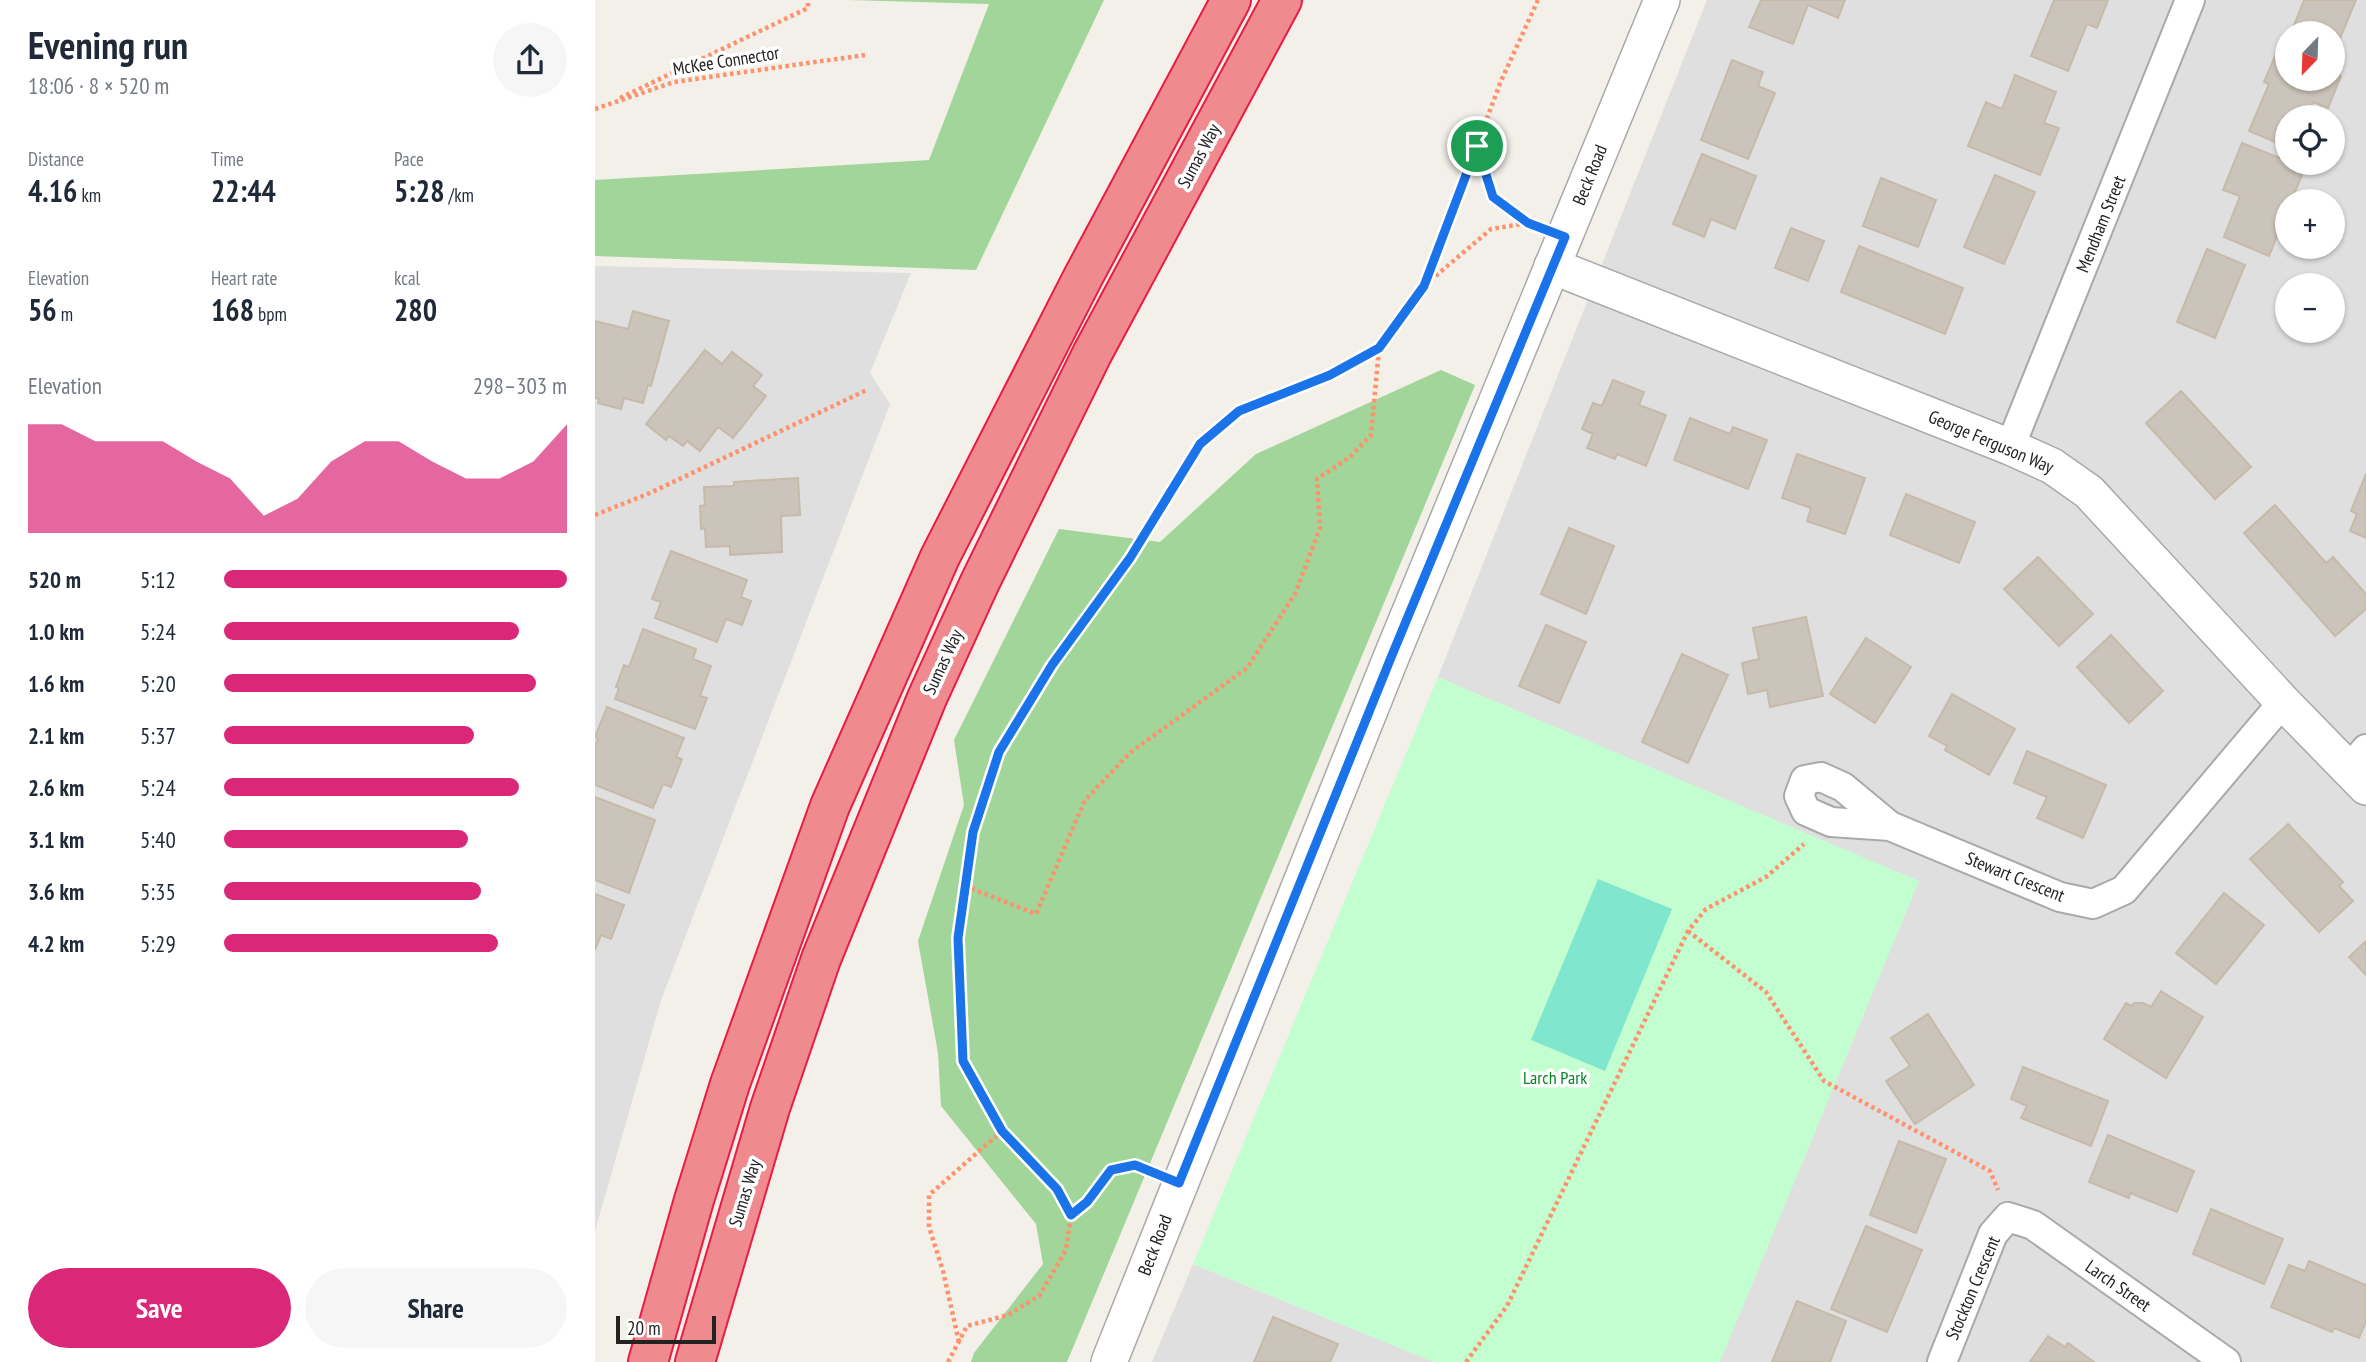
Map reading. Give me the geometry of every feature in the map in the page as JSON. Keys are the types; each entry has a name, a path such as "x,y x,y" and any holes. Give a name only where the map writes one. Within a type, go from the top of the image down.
{"highway":[{"path":"1169,114 1220,0"},
{"path":"648,1362 730,1084 830,806 940,557 1169,114 1231,0"},
{"name":"Sumas Way","path":"695,1362 771,1108 821,959 927,698 1004,532 1092,354 1282,0"}],"street":[{"name":"Beck Road","path":"1109,1362 1390,660 1662,0"},
{"name":"Mendham Street","path":"2010,447 2190,0"},
{"name":"George Ferguson Way","path":"1558,251 2052,466 2089,492 2283,702 2360,768"},
{"name":"Stewart Crescent","path":"1831,822 1890,826 2060,897 2093,904 2124,890 2283,702"},
{"path":"1831,822 1806,811 1799,796 1805,780 1821,777 1843,787 1890,826"},
{"name":"Stockton Crescent","path":"1943,1362 1993,1234 2008,1217"},
{"name":"Larch Street","path":"2008,1217 2033,1224 2225,1362"}],"path":[{"path":"597,109 808,8 808,0"},
{"path":"1424,286 1501,81 1538,0"},
{"name":"McKee Connector","path":"597,109 674,82 865,55"},
{"path":"1477,146 1493,197 1528,223 1558,251"},
{"path":"948,1362 967,1326 1008,1315 1039,1296 1066,1250 1071,1215 1057,1189 1002,1131 963,1061 958,938 973,832 999,752 1052,665 1130,558 1200,444 1239,411 1330,375 1379,348 1424,286 1491,229 1528,223"},
{"path":"965,886 1036,914 1085,800 1131,752 1247,668 1295,594 1316,539 1320,528 1317,479 1350,457 1371,435 1379,348"},
{"path":"595,515 650,493 867,390"},
{"path":"1466,1362 1507,1306 1688,931 1706,909 1766,877 1831,822"},
{"path":"1688,931 1766,992 1824,1081 1990,1171 2008,1217"},
{"path":"959,1342 943,1271 929,1227 929,1195 1002,1131"},
{"path":"1071,1215 1087,1202 1111,1170 1135,1165 1179,1183"}],"shaded area":[{"path":"1707,0 2366,0 2366,1362 1720,1362 1438,677"},
{"path":"595,266 911,273 870,373 890,404 661,1000 595,1231"},
{"path":"1193,1264 1434,1362 1152,1362"}],"green space":[{"path":"849,0 1104,0 976,270 595,256 595,180 929,160 989,4"},
{"path":"1441,370 1475,385 1067,1362 971,1362 974,1353 1043,1264 1036,1224 941,1106 938,1053 918,941 964,805 954,740 1059,529 1160,542 1256,454"},
{"name":"Larch Park","path":"1438,677 1919,881 1720,1362 1434,1362 1193,1264"},
{"path":"1598,879 1672,909 1605,1071 1531,1040"}],"building":[{"path":"1761,0 1845,0 1838,18 1808,5 1793,44 1749,27"},
{"path":"2054,0 2108,0 2097,28 2087,24 2068,71 2031,56"},
{"path":"2304,0 2356,0 2345,26 2345,21 2296,21"},
{"path":"2275,56 2275,91 2335,91 2329,105 2313,102 2312,105 2275,105 2275,142 2249,131 2269,84 2264,82"},
{"path":"1732,60 1763,72 1758,86 1775,93 1748,159 1701,140"},
{"path":"2015,75 2056,92 2044,123 2059,128 2040,175 1968,146 1986,102 2002,109"},
{"path":"2242,143 2275,156 2275,175 2302,175 2296,189 2275,189 2275,241 2269,256 2224,237 2240,196 2223,190"},
{"path":"1702,154 1756,176 1735,229 1711,219 1704,237 1673,224"},
{"path":"1995,175 2035,192 2004,264 1964,247"},
{"path":"1881,178 1936,200 1918,247 1863,226"},
{"path":"1791,228 1824,241 1808,281 1775,268"},
{"path":"1859,246 1963,288 1945,334 1841,292"},
{"path":"2207,249 2245,265 2215,338 2177,322"},
{"path":"633,311 669,321 651,386 648,385 643,403 624,398 621,409 598,403 599,399 595,398 595,321 628,329"},
{"path":"705,350 722,364 732,352 762,375 753,386 766,396 733,438 718,427 700,451 687,441 683,446 669,436 666,440 646,424"},
{"path":"1613,380 1644,392 1639,405 1666,415 1646,466 1617,454 1615,459 1587,448 1593,434 1582,429 1593,403 1602,406"},
{"path":"2181,391 2251,467 2215,499 2146,423"},
{"path":"1690,418 1730,434 1733,427 1767,440 1748,489 1674,460"},
{"path":"1797,454 1865,478 1845,534 1807,521 1811,508 1782,498"},
{"path":"2366,474 2366,538 2350,531 2357,514 2351,511"},
{"path":"798,478 800,515 781,516 782,552 730,555 730,546 706,547 705,528 701,529 700,506 705,505 704,487 734,486 734,482"},
{"path":"1906,494 1975,522 1959,563 1890,535"},
{"path":"2275,505 2326,563 2333,557 2366,594 2366,609 2335,636 2244,533"},
{"path":"1569,528 1614,546 1586,614 1541,594"},
{"path":"671,551 747,580 741,597 751,601 742,625 726,619 717,642 655,618 661,602 652,599"},
{"path":"2038,557 2093,614 2059,646 2004,589"},
{"path":"1806,617 1823,696 1770,707 1767,690 1748,694 1742,663 1759,659 1753,628"},
{"path":"1546,625 1586,642 1559,703 1519,686"},
{"path":"643,629 696,649 693,659 711,666 700,696 707,698 695,729 615,699 619,688 616,687 624,665 629,667"},
{"path":"2111,635 2163,691 2129,723 2077,667"},
{"path":"1866,638 1911,667 1875,723 1830,694"},
{"path":"1682,654 1728,675 1688,763 1642,742"},
{"path":"1952,694 2015,729 1989,775 1945,750 1947,746 1929,736"},
{"path":"607,707 684,738 676,757 682,759 671,787 663,784 653,808 595,785 595,746 598,738 595,737"},
{"path":"2027,751 2106,785 2083,838 2037,818 2047,797 2014,783"},
{"path":"595,797 655,820 629,893 595,880"},
{"path":"2288,824 2343,882 2339,886 2353,901 2319,932 2250,859"},
{"path":"2224,893 2264,925 2216,984 2176,953"},
{"path":"595,894 624,905 611,939 601,935 595,950"},
{"path":"2366,941 2366,975 2349,957"},
{"path":"2161,991 2203,1017 2166,1078 2104,1039 2126,1003 2132,1006 2134,1003 2143,1003 2151,1007"},
{"path":"1928,1014 1974,1085 1915,1124 1886,1081 1910,1066 1891,1038"},
{"path":"2023,1067 2108,1101 2091,1146 2021,1118 2027,1106 2011,1099"},
{"path":"2108,1135 2194,1171 2177,1212 2130,1193 2129,1198 2089,1182"},
{"path":"1899,1141 1946,1159 1916,1233 1870,1215"},
{"path":"2211,1209 2283,1239 2264,1284 2193,1254"},
{"path":"1866,1226 1922,1250 1887,1332 1831,1309"},
{"path":"2309,1261 2366,1285 2366,1322 2359,1338 2334,1328 2332,1332 2271,1307 2289,1265 2305,1271"},
{"path":"1797,1301 1846,1321 1830,1362 1772,1362"},
{"path":"1273,1317 1338,1344 1330,1362 1254,1362"},
{"path":"2048,1336 2065,1347 2068,1343 2094,1362 2030,1362"}],"route":[{"path":"1477,146 1493,197 1528,223 1565,237 1390,660 1179,1183 1135,1165 1111,1170 1087,1202 1071,1215 1057,1189 1002,1131 963,1061 958,938 973,832 999,752 1052,665 1130,558 1200,444 1239,411 1330,375 1379,348 1424,286 1477,146"}]}
